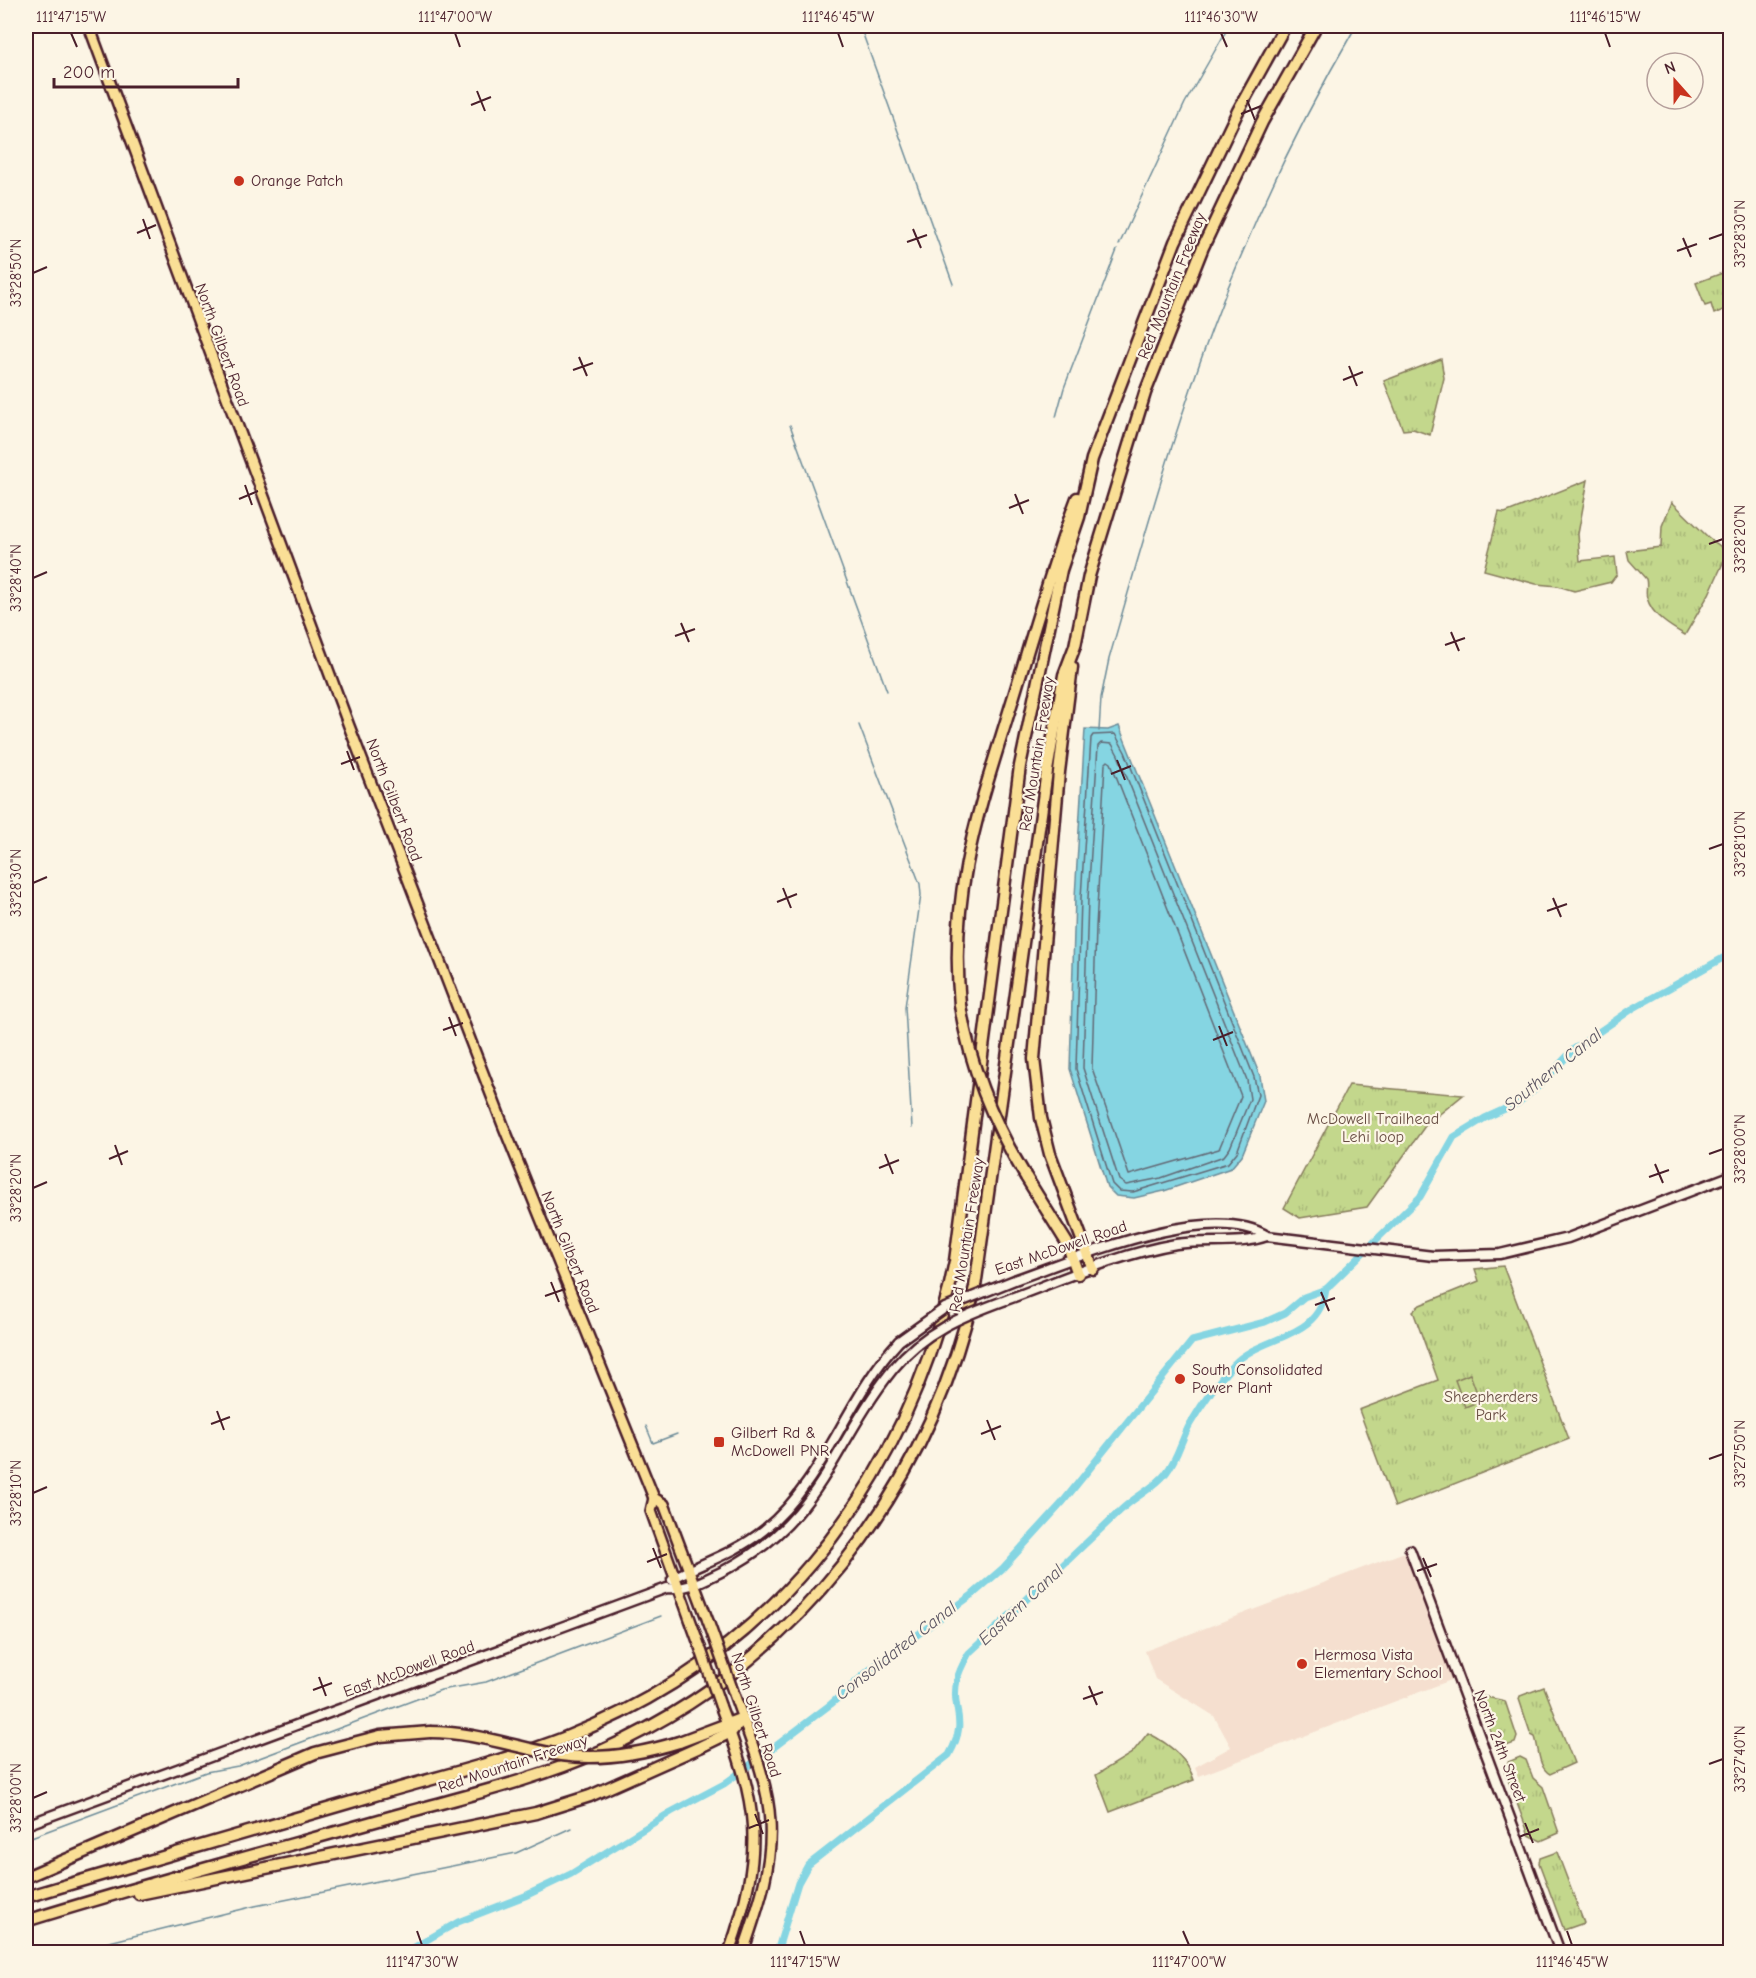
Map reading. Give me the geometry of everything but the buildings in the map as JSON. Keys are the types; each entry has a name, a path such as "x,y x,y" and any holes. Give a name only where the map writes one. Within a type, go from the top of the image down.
{"highway":[{"name":"Red Mountain Freeway","path":"26,1897 500,1759 576,1733 650,1696 693,1669 742,1633 790,1588 846,1521 886,1457 913,1398 931,1352 949,1289 1030,711 1061,570 1079,518 1092,459 1175,242 1233,122 1285,26"},
{"name":"Red Mountain Freeway","path":"26,1921 506,1785 603,1750 661,1719 726,1677 780,1632 838,1570 879,1515 919,1449 936,1414 966,1327 982,1257 1047,771 1064,675 1074,646 1104,519 1149,382 1226,196 1262,122 1316,26"},
{"path":"1078,1274 1067,1243 1004,1140 987,1105 968,1046 960,1005 956,938 964,867 991,767 1053,565 1092,459"},
{"path":"1074,646 1058,783 1034,1059 1041,1118 1050,1154 1093,1269"},
{"path":"51,1913 81,1910 206,1879 525,1816 609,1788 729,1727 742,1718"},
{"path":"26,1877 315,1753 380,1736 430,1732 478,1735 562,1755 596,1757 635,1754 729,1727"}],"main road":[{"name":"North Gilbert Road","path":"89,26 357,748 580,1318 654,1498 651,1510 740,1758 748,1788 754,1839 753,1869 748,1895 729,1953"},
{"name":"North Gilbert Road","path":"95,26 118,107"},
{"name":"East McDowell Road","path":"667,1588 675,1577 742,1545 775,1521 806,1483 865,1385 899,1341 945,1308 1017,1280 1134,1238 1178,1229 1253,1227 1268,1236 1384,1250 1469,1257 1532,1249 1568,1238 1731,1176"},
{"name":"East McDowell Road","path":"26,1826 667,1588 679,1589 695,1584 759,1551 792,1523 817,1491 893,1369 915,1346 938,1329 966,1314 1140,1252 1177,1244 1226,1239 1253,1241 1268,1236"},
{"name":"North Gilbert Road","path":"654,1498 664,1504 695,1584 752,1746 771,1823 767,1870 760,1902 743,1953"},
{"name":"North 24th Street","path":"1410,1550 1560,1953"}],"shaded area":[{"name":"Hermosa Vista Elementary School","path":"1410,1550 1459,1677 1199,1776 1195,1767 1231,1747 1214,1716 1155,1679 1145,1651"}],"green space":[{"path":"1730,270 1730,307 1714,314 1711,304 1705,306 1696,283"},
{"path":"1441,359 1444,378 1430,435 1413,429 1403,430 1384,381"},
{"path":"1588,480 1578,534 1580,561 1615,557 1617,574 1611,582 1574,591 1558,586 1536,584 1484,570 1499,512 1505,513"},
{"path":"1672,502 1708,537 1728,552 1709,594 1685,635 1653,610 1646,596 1646,579 1629,560 1627,551 1661,547 1662,526"},
{"name":"McDowell Trailhead Lehi loop","path":"1349,1085 1463,1095 1425,1126 1367,1207 1300,1218 1284,1208"},
{"name":"Sheepherders Park","path":"1503,1266 1569,1439 1395,1507 1359,1410 1438,1380 1413,1311 1420,1305 1479,1281 1475,1269"},
{"path":"1470,1374 1480,1401 1465,1407 1455,1380"},
{"path":"1544,1687 1574,1763 1550,1774 1541,1763 1535,1737 1531,1735 1519,1699 1520,1696"},
{"path":"1477,1695 1505,1701 1517,1737 1515,1743 1503,1747 1495,1744"},
{"path":"1148,1733 1163,1741 1182,1758 1194,1780 1110,1812 1096,1775 1132,1753"},
{"path":"1520,1757 1526,1760 1533,1778 1543,1787 1559,1833 1541,1841 1529,1835 1504,1769 1508,1762"},
{"path":"1557,1852 1584,1923 1564,1930 1539,1863 1540,1858"}],"water":[{"path":"1119,726 1260,1076 1264,1101 1242,1155 1231,1168 1164,1191 1134,1198 1116,1196 1107,1187 1070,1069 1075,897 1085,729 1108,730"}],"waterway":[{"path":"860,26 953,284"},
{"path":"1119,245 1185,103 1229,26"},
{"path":"1099,731 1101,698 1109,659 1145,534 1197,370 1260,212 1315,99 1356,26"},
{"path":"1056,417 1064,388 1117,250"},
{"path":"790,425 887,691"},
{"path":"859,725 920,884 921,895 905,1007 912,1128"},
{"name":"Consolidated Canal","path":"406,1952 458,1922 525,1896 571,1874 671,1812 724,1784 773,1748 831,1704 873,1667 972,1595 1002,1569 1062,1503 1192,1341 1265,1322 1285,1313 1304,1297 1326,1289 1420,1197 1454,1137 1485,1118 1518,1103 1542,1083 1574,1049 1632,1009 1730,954"},
{"name":"Eastern Canal","path":"777,1952 798,1883 808,1865 949,1755 955,1742 959,1723 956,1700 957,1680 969,1653 1127,1505 1161,1478 1174,1461 1195,1416 1233,1365 1259,1347 1301,1328 1313,1318 1321,1306 1326,1289"},
{"path":"646,1426 653,1443 677,1434"},
{"path":"26,1839 206,1772 238,1766 441,1690 486,1682 661,1616"},
{"path":"69,1952 255,1906 516,1853 571,1828"}],"place":[{"name":"Orange Patch","path":"239,181"},
{"name":"South Consolidated Power Plant","path":"1180,1379"},
{"name":"Gilbert Rd & McDowell PNR","path":"719,1442"},
{"name":"Hermosa Vista Elementary School","path":"1302,1664"}],"water label":[{"name":"Southern Canal","path":"1553,1070"}]}
